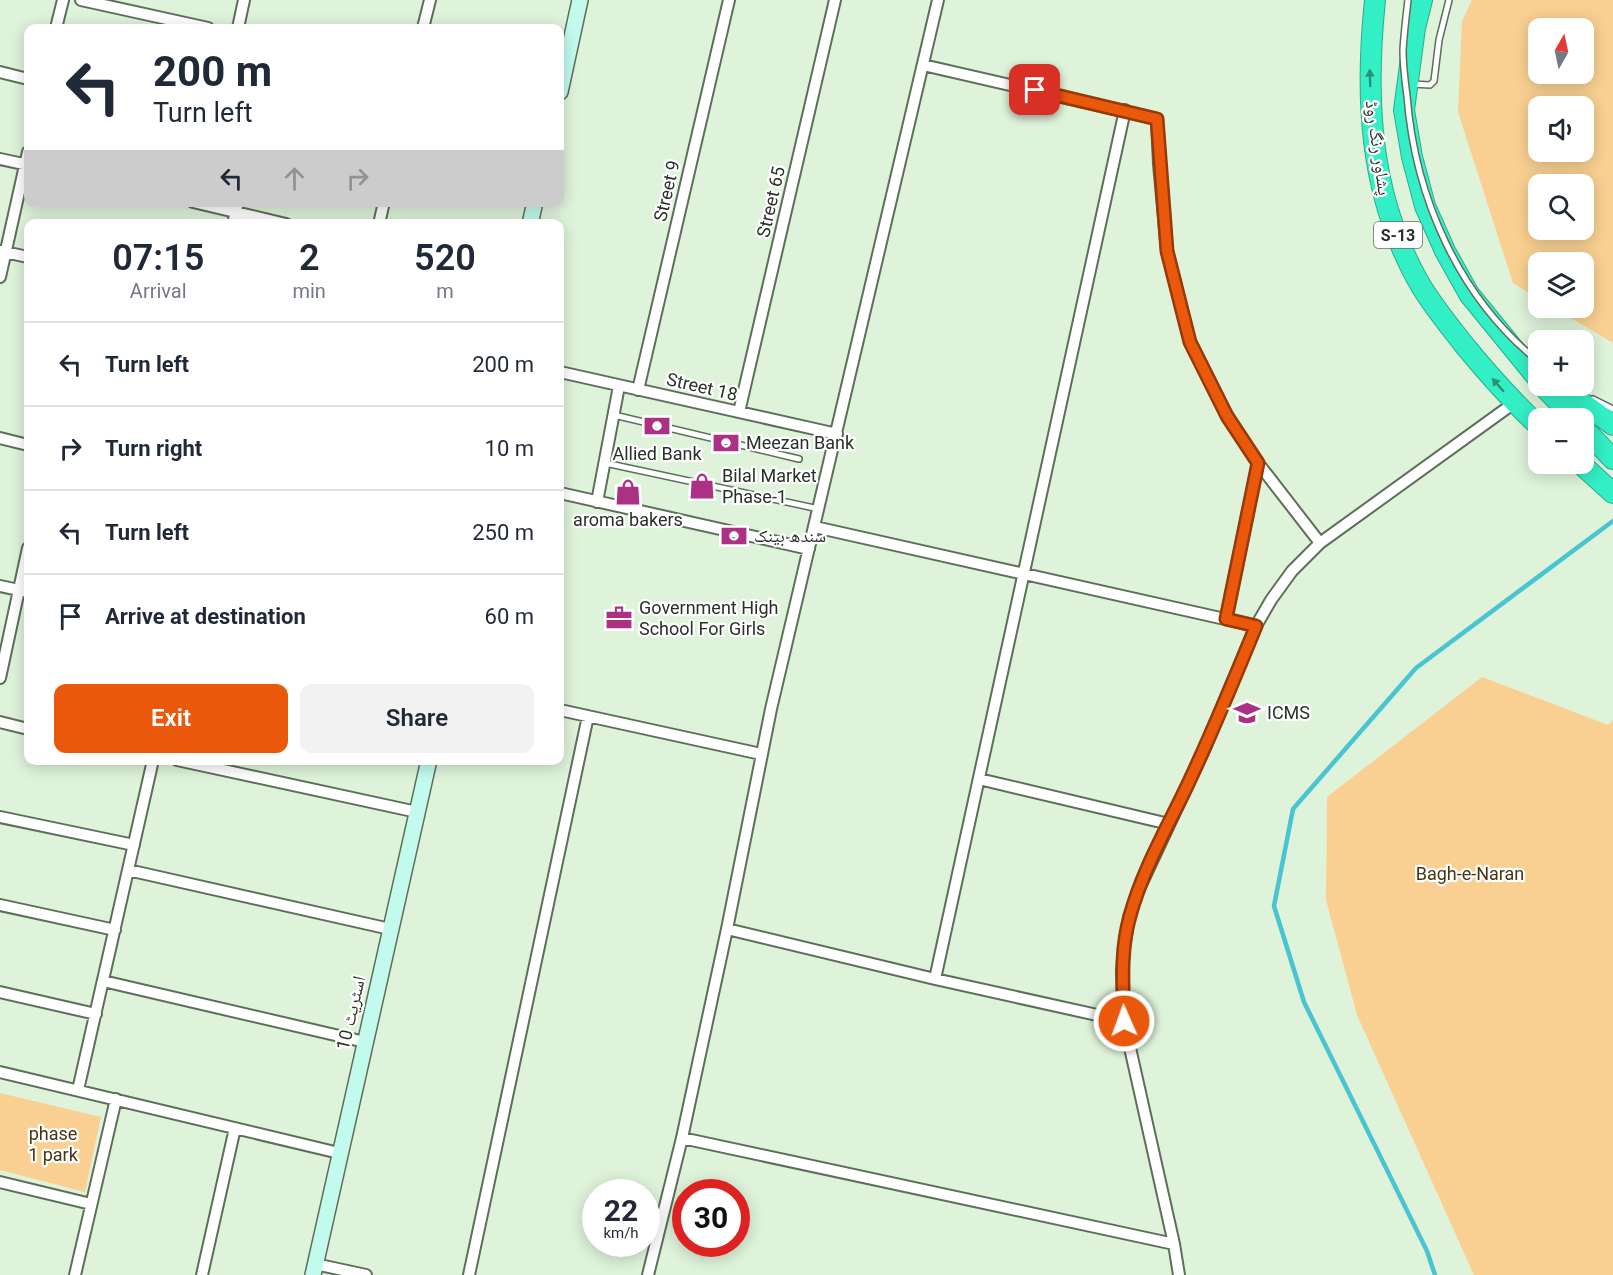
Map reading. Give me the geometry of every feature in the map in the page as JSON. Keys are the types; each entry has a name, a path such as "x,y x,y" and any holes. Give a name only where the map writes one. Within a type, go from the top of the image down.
{"highway":[{"name":"پشاور رنگ روڈ","path":"1375,0 1369,65 1370,103 1377,166 1387,209 1417,280 1442,316 1514,404 1528,416"},
{"name":"پشاور رنگ روڈ","path":"1422,0 1404,110 1412,157 1425,206 1445,251 1469,294 1528,367"},
{"path":"1520,357 1528,363"},
{"path":"1553,396 1565,408"},
{"path":"1573,396 1613,425"},
{"path":"1594,440 1608,455"},
{"path":"1592,474 1613,493"}],"street":[{"path":"57,24 63,0"},
{"path":"81,0 190,24"},
{"path":"239,24 244,0"},
{"path":"424,24 430,0"},
{"path":"564,74 580,0"},
{"name":"Street 9","path":"638,390 729,0"},
{"name":"Street 65","path":"739,412 835,0"},
{"path":"648,1275 682,1138 727,929 761,754 938,0"},
{"path":"923,65 1157,119 1167,251 1190,342 1227,416 1258,463 1320,543"},
{"path":"0,72 24,78"},
{"path":"935,979 1125,110"},
{"path":"0,159 24,164"},
{"path":"0,277 3,251 24,176"},
{"path":"212,207 263,219"},
{"path":"3,251 24,256"},
{"name":"Street 18","path":"564,373 837,434"},
{"path":"597,502 619,386"},
{"path":"1179,1275 1124,1021 1122,971 1124,948 1129,917 1139,889 1204,750 1256,626 1292,571 1320,543 1514,404"},
{"path":"0,438 24,444"},
{"path":"1226,619 1258,463"},
{"path":"564,494 809,549"},
{"path":"815,527 1256,626"},
{"path":"0,586 24,591 0,678"},
{"path":"564,711 761,754"},
{"path":"469,1275 588,716"},
{"path":"0,722 24,728"},
{"path":"78,1090 152,765"},
{"path":"200,765 417,812"},
{"name":"اسٹریٹ 10","path":"314,1269 428,765"},
{"path":"979,779 1170,824"},
{"path":"0,817 134,846"},
{"path":"128,870 390,929"},
{"path":"0,905 115,930"},
{"path":"727,929 1124,1021"},
{"path":"103,981 364,1042"},
{"path":"0,992 96,1014"},
{"path":"0,1072 339,1153"},
{"path":"75,1275 116,1099"},
{"path":"201,1275 235,1128"},
{"path":"682,1138 1174,1244"},
{"path":"0,1182 92,1204"},
{"path":"314,1269 366,1275"}],"lane":[{"path":"1408,0 1403,52 1408,116 1415,159 1427,202 1446,245 1467,282 1497,322 1528,353"},
{"path":"1407,83 1430,85 1434,81 1439,40 1449,0"},
{"path":"1588,396 1613,409"},
{"path":"614,415 799,459"},
{"path":"605,463 819,509"}],"green space":[{"path":"1472,0 1613,0 1613,343 1571,318 1594,318 1594,252 1528,252 1528,292 1513,283 1458,112 1462,21"},
{"name":"Bagh-e-Naran","path":"1482,677 1608,725 1613,720 1613,1275 1474,1275 1357,1015 1326,900 1327,797"},
{"name":"phase 1 park","path":"0,1093 101,1117 85,1192 0,1170"}],"waterway":[{"path":"1435,1275 1427,1251 1304,1002 1274,906 1293,809 1416,668 1613,521"}],"place":[{"name":"Allied Bank","path":"657,426"},
{"name":"Meezan Bank","path":"726,443"},
{"name":"Bilal Market Phase-1","path":"702,486"},
{"name":"aroma bakers","path":"628,492"},
{"name":"سندھ بینک","path":"734,536"},
{"name":"Government High School For Girls","path":"619,618"},
{"name":"ICMS","path":"1247,713"}],"route":[{"path":"1035,90 1157,119 1167,251 1190,342 1227,416 1258,463 1226,619 1256,626 1204,750 1139,889 1129,917 1122,971 1124,1021"}]}
